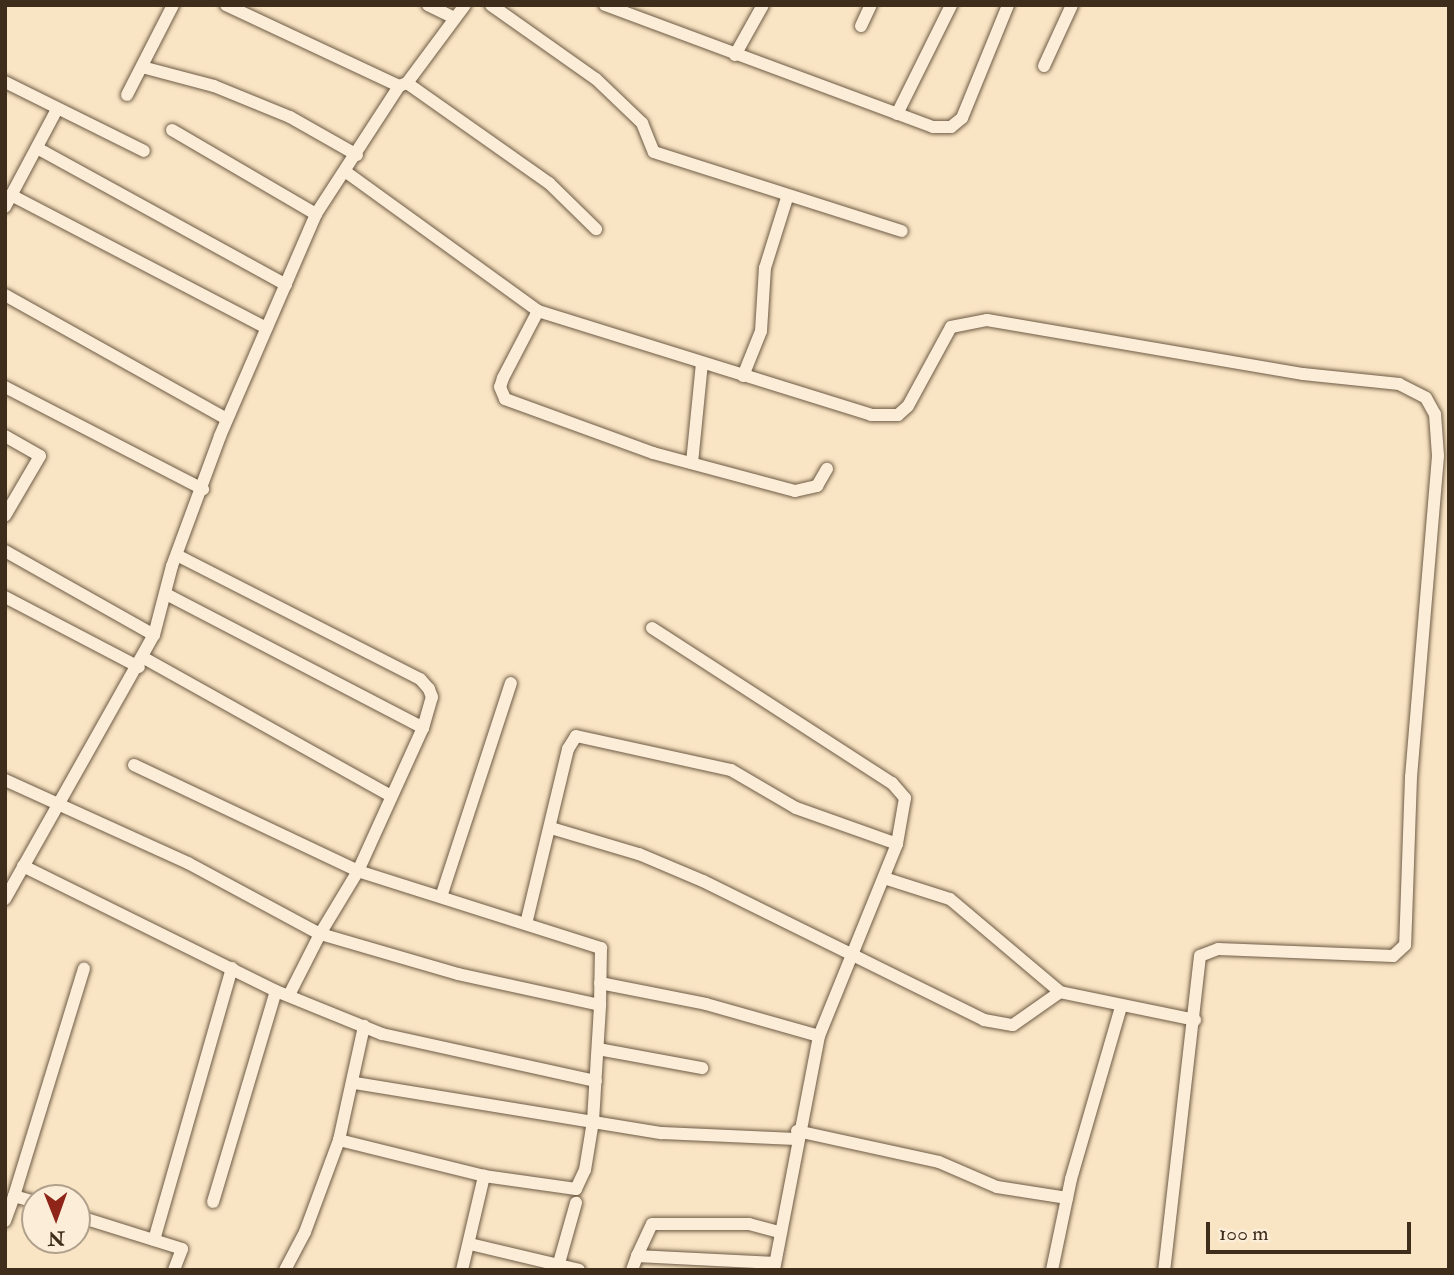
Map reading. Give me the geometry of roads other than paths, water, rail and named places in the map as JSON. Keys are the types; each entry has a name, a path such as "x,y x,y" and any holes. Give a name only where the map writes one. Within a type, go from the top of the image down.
{"street":[{"path":"127,95 173,5"},
{"path":"226,5 403,85 550,183 596,229"},
{"path":"428,5 453,17"},
{"path":"5,899 142,662 154,635 227,419 316,214 403,85 453,17 465,5"},
{"path":"491,5 596,79 642,123 654,152 787,198 902,231"},
{"path":"605,5 933,127 957,125 1008,5"},
{"path":"735,55 763,5"},
{"path":"861,26 871,5"},
{"path":"897,114 951,5"},
{"path":"1044,66 1072,5"},
{"path":"142,67 214,86 290,117 358,155"},
{"path":"5,82 144,151"},
{"path":"57,109 8,201 267,328"},
{"path":"172,130 316,214"},
{"path":"37,148 286,285"},
{"path":"346,172 538,311 886,418 908,406 951,327 987,320 1303,374 1399,384 1426,398 1435,414 1438,456 1411,778 1405,945 1393,956 1209,950 1199,963 1195,1020 1164,1270"},
{"path":"743,376 761,331 765,268 787,198"},
{"path":"5,295 227,419"},
{"path":"538,311 503,378 500,387 505,399 692,463 803,492 817,486 827,469"},
{"path":"692,463 702,363"},
{"path":"5,387 203,489"},
{"path":"5,436 40,456 5,516"},
{"path":"5,551 154,635"},
{"path":"179,556 420,679 432,697 424,728 358,871 282,993 213,1202"},
{"path":"166,594 424,728"},
{"path":"5,597 142,662 391,796"},
{"path":"637,1256 775,1267 778,1232 819,1036 897,844 906,806 901,790 652,628"},
{"path":"441,897 511,683"},
{"path":"526,924 568,749 572,739 582,735 731,770 796,808 897,844"},
{"path":"134,765 358,871 601,948 593,1121 584,1170 576,1189 484,1176 339,1140"},
{"path":"5,780 188,863 320,934 458,974 600,1005"},
{"path":"551,828 639,854 703,881 957,1010 1003,1025 1025,1020 1060,992"},
{"path":"23,866 282,993 364,1026 596,1081"},
{"path":"884,878 950,899 1060,992 1121,1007 1195,1020"},
{"path":"154,1240 232,968"},
{"path":"5,1221 84,969"},
{"path":"600,983 706,1004 819,1036"},
{"path":"1052,1270 1068,1198 1121,1007"},
{"path":"285,1270 305,1231 339,1140 355,1083 364,1026"},
{"path":"598,1049 702,1068"},
{"path":"355,1083 662,1133 797,1135 939,1162 997,1187 1068,1198"},
{"path":"462,1270 484,1176"},
{"path":"14,1196 21,1198"},
{"path":"558,1267 576,1203"},
{"path":"91,1220 182,1249 174,1270"},
{"path":"632,1270 652,1224 749,1224 778,1232"},
{"path":"470,1244 579,1270"}]}
